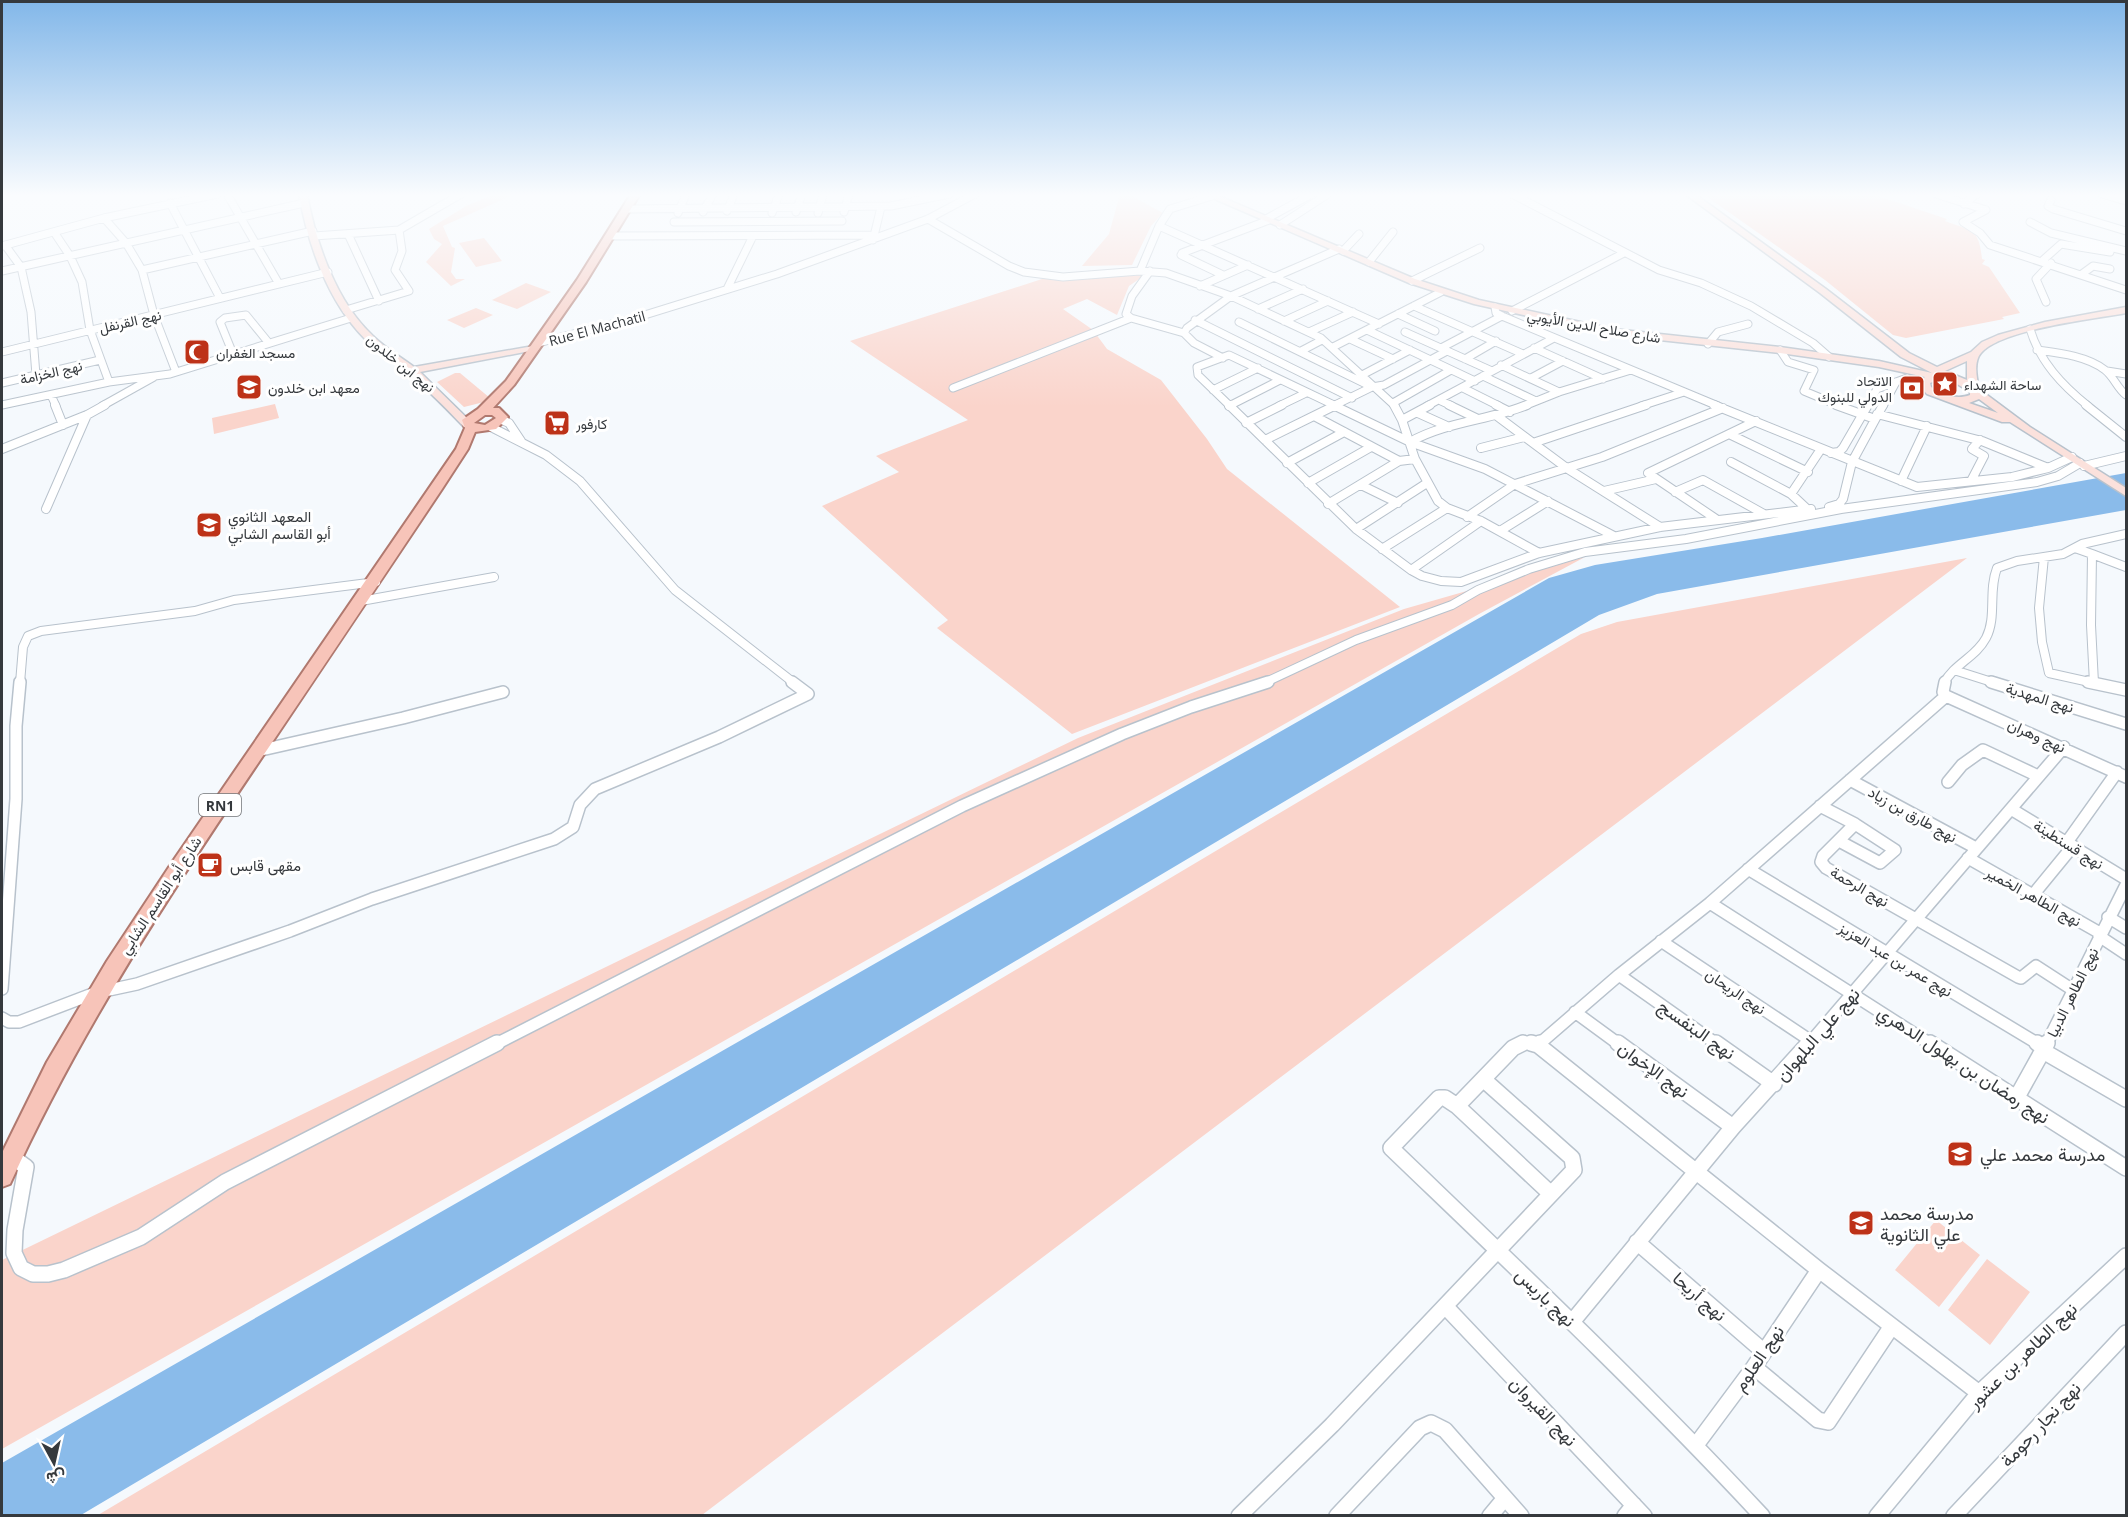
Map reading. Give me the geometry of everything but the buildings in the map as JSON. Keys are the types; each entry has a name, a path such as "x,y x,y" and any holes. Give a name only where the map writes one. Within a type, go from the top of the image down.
{"main road":[{"name":"نهج ابن خلدون","path":"325,265 349,314 368,338 445,400"},
{"name":"RN1","path":"470,426 468,420 479,413 510,383 591,265"},
{"name":"شارع صلاح الدين الأيوبي","path":"1375,265 1441,292 1512,311 1613,332 1780,350 1858,361 1909,374 1937,374"},
{"path":"1780,265 1824,297 1928,389 2026,429"},
{"path":"1787,265 1905,356 1937,374 1974,390 2026,429 2127,494"},
{"path":"1928,389 1925,381 1974,354 1992,340 2030,329 2127,310"},
{"path":"411,371 536,345"},
{"path":"1952,400 1975,397 1971,367 1974,354"},
{"name":"RN1","path":"495,422 510,383"},
{"path":"445,400 479,413 490,411 495,422 470,426 445,400"},
{"name":"شارع أبو القاسم الشابي","path":"462,449 495,422"},
{"name":"شارع أبو القاسم الشابي","path":"2,1176 6,1158 95,993 312,668 376,582 462,449 470,426"}],"street":[{"path":"2,271 31,265"},
{"path":"74,265 82,282 90,330 108,382"},
{"path":"139,265 154,315 176,372"},
{"path":"142,270 164,265"},
{"path":"202,265 220,298"},
{"path":"268,265 279,284"},
{"path":"362,265 379,301"},
{"path":"2,405 108,382 176,372 349,314 409,291 394,270 396,265"},
{"path":"727,289 739,265"},
{"name":"Rue El Machatil","path":"536,345 635,318 800,265"},
{"path":"1007,265 1030,273 1080,277 1140,271 1174,276 1231,296 1310,332 1333,347 1393,403 1402,420 1415,459 1438,501 1447,508 1481,521 1539,553"},
{"path":"1140,271 1143,265"},
{"path":"1174,276 1178,265"},
{"path":"1203,265 1224,275"},
{"path":"1200,286 1248,265 1379,324"},
{"path":"1184,333 1195,320 1231,296 1303,265"},
{"path":"1412,281 1445,265"},
{"path":"1512,311 1601,265"},
{"path":"1648,265 1669,275 1701,283 1732,297 1792,330 1829,357"},
{"path":"2046,302 2036,279 2050,265"},
{"path":"2053,265 2127,290"},
{"path":"2082,274 2093,266 2110,269"},
{"path":"21,267 31,312 36,375"},
{"path":"1150,271 1139,282 1126,314 1131,318 1184,333 1194,343 1223,358"},
{"name":"نهج القرنفل","path":"2,352 328,272"},
{"path":"1258,309 1303,289"},
{"path":"1333,347 1441,292"},
{"path":"1284,321 1328,300"},
{"path":"1413,306 1523,354"},
{"path":"1495,307 1496,313 1502,316 1852,462 1920,487 2021,475 2048,468 2127,456"},
{"path":"1310,332 1353,312"},
{"path":"1398,314 1435,331"},
{"path":"233,354 220,322 225,318 246,315 268,342"},
{"path":"1265,440 1374,387 1384,385 1431,360 1473,331 1502,316"},
{"path":"953,388 1131,318"},
{"path":"1195,320 1352,398"},
{"path":"1239,322 1374,387"},
{"path":"1419,338 1452,322"},
{"path":"1389,340 1421,324"},
{"path":"1708,344 1718,332 1748,324"},
{"path":"2030,329 2037,350 2050,370 2127,437"},
{"path":"1366,330 1475,381"},
{"path":"1405,332 1492,371"},
{"path":"1402,420 1554,338"},
{"path":"1350,339 1393,359"},
{"path":"1275,360 1322,340"},
{"path":"1464,359 1496,341"},
{"path":"1264,354 1285,344"},
{"path":"1534,348 1603,379"},
{"path":"1362,375 1410,350"},
{"path":"1780,350 1788,362 1814,370 1804,391 1806,393 1862,415 1927,426 1980,440 2048,468"},
{"path":"2037,350 2069,356 2107,371 2126,373"},
{"path":"1614,536 1479,467 1410,442 1229,355 1197,367 1198,375 1356,529 1411,570 1422,576 1454,583 1539,553 1614,536 1716,519 1825,508 1841,502 1852,462 1896,382"},
{"name":"نهج الخزامة","path":"2,383 100,360"},
{"path":"1531,378 1563,361"},
{"path":"1501,365 1559,392"},
{"path":"1213,390 1258,368"},
{"path":"1229,406 1291,368"},
{"path":"1393,403 1451,370"},
{"path":"1410,442 1424,434 1510,412 1559,392 1631,370"},
{"path":"2107,371 2115,386 2127,395"},
{"path":"1831,453 1839,452 1843,448 1877,389 1909,374"},
{"path":"1483,376 1536,401"},
{"path":"2,446 87,415 154,377"},
{"path":"1463,388 1510,412"},
{"path":"1246,423 1306,393"},
{"path":"1533,443 1684,393"},
{"path":"51,395 63,424"},
{"path":"1441,401 1478,419"},
{"path":"1467,517 1515,484 1568,469 1723,408"},
{"path":"1418,413 1449,428"},
{"path":"46,509 87,415"},
{"path":"1497,416 1568,469 1660,527"},
{"path":"1316,417 1399,461"},
{"path":"1716,519 1648,473 1756,421"},
{"path":"2,1018 9,1022 19,1022 95,993 137,984 290,931 372,899 554,839 573,826 577,806 595,789 719,737 808,694 675,590 580,481 546,455 495,422"},
{"path":"495,422 509,423 522,441"},
{"path":"1901,481 1927,426"},
{"path":"1287,463 1344,432"},
{"path":"1731,435 1808,472"},
{"path":"1481,448 1524,437"},
{"path":"1971,481 1984,456 1972,449 1980,440"},
{"path":"1308,483 1371,447"},
{"path":"1791,494 1795,485 1817,461 1821,449"},
{"path":"1328,504 1399,461 1415,459"},
{"path":"1731,462 1791,494 1807,510"},
{"path":"6,1158 26,1167 15,1230 16,1260 21,1268 33,1274 64,1270 141,1236 225,1182 962,806 1122,734 1191,706 1267,682 1356,640 1452,604 1478,590 1529,569 1585,552 1686,538 1842,509 2037,482 2052,478 2082,464"},
{"path":"1604,491 1656,479"},
{"path":"1675,492 1703,480 1764,514"},
{"path":"1356,529 1427,483"},
{"path":"1361,485 1398,503"},
{"path":"1500,531 1548,501"},
{"path":"1382,549 1447,508"},
{"path":"1411,570 1481,521"},
{"path":"1538,1045 1619,975 1710,903 1946,696 1942,686 1969,654 1982,645 1988,635 1992,621 1997,567 2063,554 2082,544 2127,534"},
{"path":"2075,548 2127,567"},
{"path":"2092,554 2091,625 2094,683"},
{"path":"2044,557 2039,608 2042,642 2049,673 2127,690"},
{"path":"361,601 494,577"},
{"path":"2,989 16,799 16,726 23,647 28,636 40,631 195,611 234,600 376,582"},
{"name":"نهج المهدية","path":"1954,670 2127,724"},
{"path":"257,751 403,718 503,692"},
{"name":"نهج وهران","path":"1946,696 2122,774"},
{"name":"نهج علي البلهوان","path":"1572,1322 1733,1127 1774,1084 2064,747"},
{"path":"1948,782 1962,765 1977,752 1983,750 2038,776"},
{"path":"2032,896 2122,774"},
{"name":"نهج طارق بن زياد","path":"1850,780 1972,853"},
{"path":"1820,806 1855,824 1895,850 1880,863 1839,840"},
{"name":"نهج قسنطينة","path":"2011,809 2127,879"},
{"name":"نهج الرحمة","path":"1855,824 1823,856 1821,859 1823,865 1916,918"},
{"name":"نهج الطاهر الخمير","path":"1972,853 2032,896 2100,935 2127,954"},
{"name":"نهج عمر بن عبد العزيز","path":"1748,869 2126,1098"},
{"name":"نهج الطاهر الدبيا","path":"2017,1097 2044,1050 2108,917 2127,885"},
{"name":"نهج رمضان بن بهلول الدهري","path":"1710,903 2127,1168"},
{"path":"2108,917 2127,928"},
{"path":"1916,918 2018,977 2021,978 2036,966 2073,990"},
{"name":"نهج الريحان","path":"1661,941 1811,1041"},
{"name":"نهج البنفسج","path":"1619,975 1774,1084"},
{"name":"نهج الإخوان","path":"1575,1012 1733,1127"},
{"path":"1551,1194 1457,1106 1519,1044 1538,1045 1818,1270 1979,1393"},
{"path":"1239,1515 1332,1425 1574,1170 1572,1158 1483,1079"},
{"name":"نهج باريس","path":"1457,1106 1445,1098 1439,1098 1390,1149 1572,1322 1696,1445 1762,1515"},
{"name":"نهج أريحا","path":"1637,1242 1763,1350"},
{"name":"نهج الطاهر بن عشور","path":"1877,1515 1979,1393 2127,1256"},
{"name":"نهج العلوم","path":"1696,1445 1754,1367 1763,1350 1818,1270"},
{"name":"نهج القيروان","path":"1445,1306 1634,1512"},
{"path":"1754,1367 1818,1420 1828,1422 1892,1326"},
{"name":"نهج نجار رحومة","path":"1954,1515 2127,1333"},
{"path":"1337,1515 1420,1428 1431,1423 1445,1431 1521,1515"},
{"path":"1490,1515 1505,1498"}],"shaded area":[{"path":"429,265 452,265 451,272 456,279 465,279 451,286"},
{"path":"1083,265 1132,265 1132,265"},
{"path":"1803,265 1984,265 1989,267 2020,313 2002,317 2004,319 1906,338 1893,335"},
{"path":"1145,275 1129,286 1117,315 1087,299 1063,309 1093,330 1107,349 1161,380 1207,439 1227,469 1400,607 1072,734 937,628 948,620 822,506 899,472 876,456 968,420 850,341 1042,279"},
{"path":"526,283 551,292 517,309 492,300"},
{"path":"476,308 493,315 464,328 447,320"},
{"path":"455,373 460,373 490,398 488,401 464,407 437,382"},
{"path":"275,404 279,418 214,434 212,418"},
{"path":"1585,557 1479,614 2,1449 2,1260 1078,738 1404,609"},
{"path":"1967,558 702,1515 98,1515 1581,634 1617,622"},
{"path":"1936,1220 1980,1255 1939,1307 1895,1270"},
{"path":"1987,1259 2030,1292 1990,1345 1948,1310"}],"water":[{"path":"2126,473 2126,510 1657,594 1599,615 81,1515 2,1515 2,1463 1549,578 1595,565 1762,538"}],"place":[{"name":"مسجد الغفران","path":"197,352"},
{"name":"ساحة الشهداء","path":"1945,384"},
{"name":"معهد ابن خلدون","path":"249,387"},
{"name":"الاتحاد الدولي للبنوك","path":"1912,388"},
{"name":"كارفور","path":"557,423"},
{"name":"المعهد الثانوي أبو القاسم الشابي","path":"209,525"},
{"name":"مقهى قابس","path":"210,865"},
{"name":"مدرسة محمد علي","path":"1960,1154"},
{"name":"مدرسة محمد علي الثانوية","path":"1861,1223"}]}
